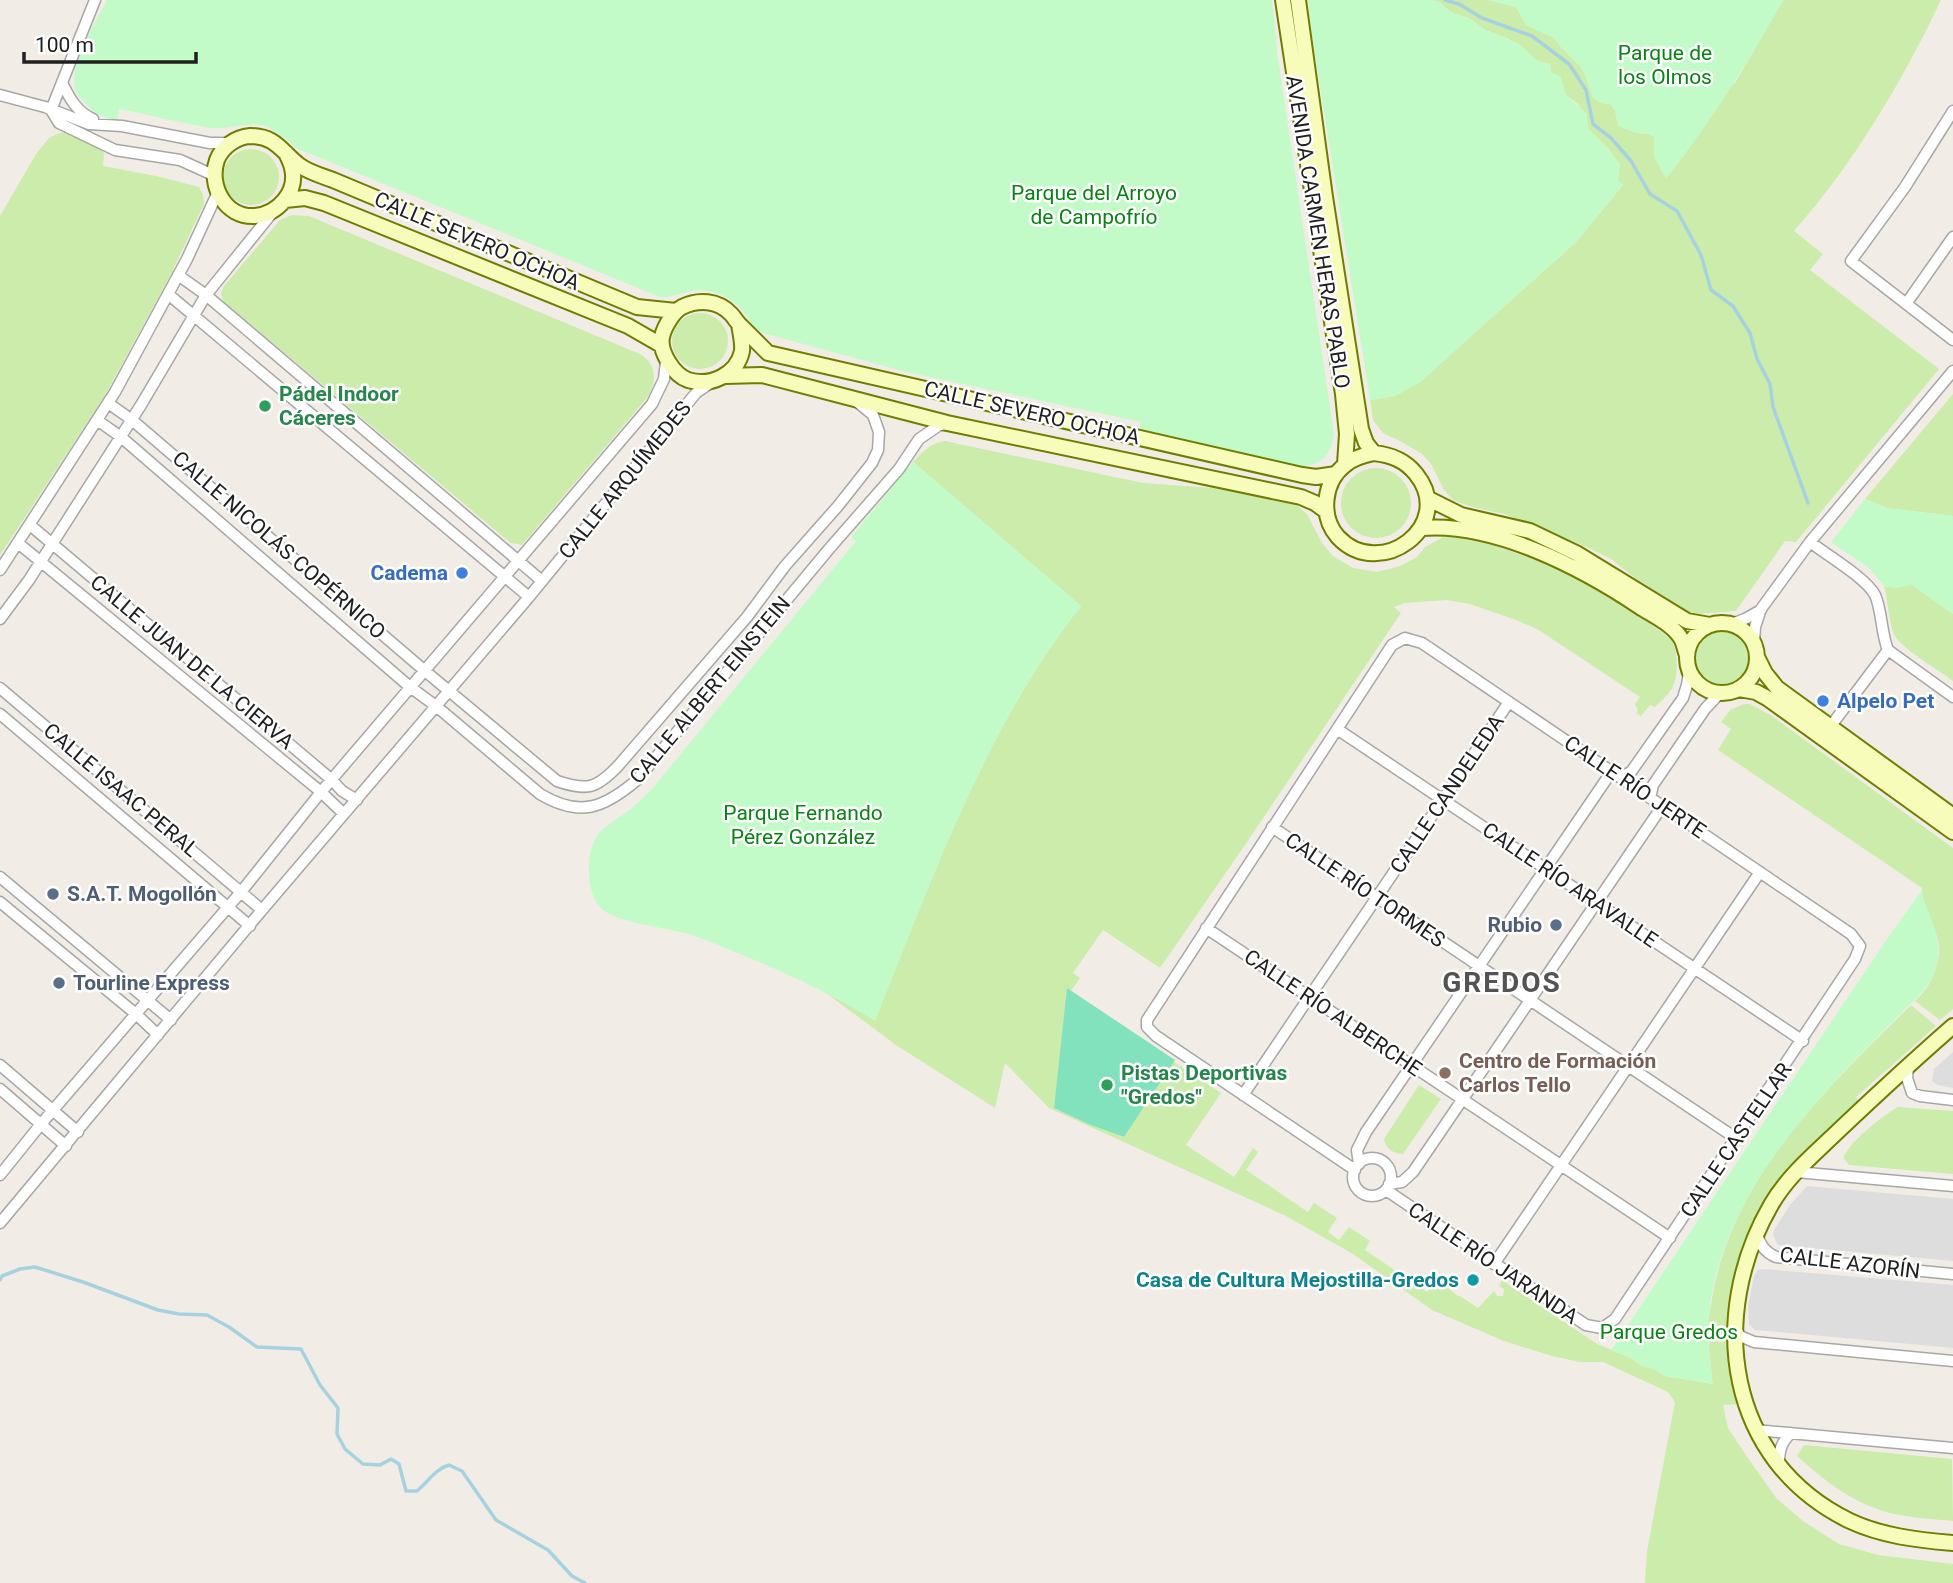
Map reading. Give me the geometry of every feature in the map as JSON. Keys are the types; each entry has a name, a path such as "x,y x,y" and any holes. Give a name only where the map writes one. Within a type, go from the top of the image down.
{"main road":[{"name":"AVENIDA CARMEN HERAS PABLO","path":"1283,0 1343,394 1347,434 1340,469"},
{"name":"AVENIDA CARMEN HERAS PABLO","path":"1298,0 1361,429 1366,443 1374,453"},
{"path":"260,136 275,142 286,153 293,168 292,185 280,205 253,216 232,210 217,194 213,174 218,157 230,143 244,137 260,136"},
{"name":"CALLE SEVERO OCHOA","path":"286,153 300,166 637,307 676,311"},
{"name":"CALLE SEVERO OCHOA","path":"280,205 305,198 324,203 628,326 661,345"},
{"path":"693,302 711,302 730,312 739,324 742,349 737,363 718,379 686,380 666,361 661,345 662,335 676,311 693,302"},
{"name":"CALLE SEVERO OCHOA","path":"739,324 768,353 1302,475 1316,477 1340,469"},
{"name":"CALLE SEVERO OCHOA","path":"718,379 762,375 947,423 1301,497 1326,510"},
{"path":"1374,453 1390,454 1411,467 1429,499 1422,528 1404,546 1389,552 1369,554 1357,551 1343,542 1333,531 1326,510 1330,486 1340,469 1360,456 1374,453"},
{"path":"1429,499 1461,514 1530,531 1576,553 1687,621 1710,625 1731,624 1742,629 1756,650 1765,673 1777,688 1953,816"},
{"path":"1422,528 1456,528 1522,545 1570,566 1620,593 1667,625 1682,640 1689,672 1699,685 1719,694 1740,689 1756,692 1767,698 1953,832"},
{"path":"1687,655 1691,641 1710,625"},
{"path":"1740,689 1753,675 1756,650"},
{"path":"1953,1026 1796,1171 1786,1184 1756,1235 1743,1277 1735,1327 1739,1384 1755,1430 1779,1464 1810,1495 1831,1511 1875,1531 1898,1537 1953,1543"}],"street":[{"path":"51,110 95,0"},
{"path":"62,83 73,104 86,117 107,125"},
{"path":"0,95 89,124 122,126 197,141 230,143"},
{"path":"51,110 59,123 115,150 180,160 213,174"},
{"path":"1953,111 1905,187 1851,261 1953,340"},
{"path":"102,144 101,138 107,125"},
{"path":"0,570 108,403 178,275 217,194"},
{"path":"0,619 132,420 206,295 280,205"},
{"path":"1906,304 1953,237"},
{"path":"178,275 206,295 542,581"},
{"path":"168,294 529,597"},
{"name":"CALLE ARQUÍMEDES","path":"0,1175 241,892 321,792 652,404 664,379 666,361"},
{"path":"1756,650 1755,627 1761,609 1810,542 1953,371"},
{"name":"CALLE ARQUÍMEDES","path":"0,1223 529,597 696,393 718,379"},
{"name":"CALLE ALBERT EINSTEIN","path":"450,690 556,781 589,787 604,781 747,617 785,566 872,463 878,450 879,432 873,415 853,399"},
{"name":"CALLE NICOLÁS COPÉRNICO","path":"108,403 132,420 425,671"},
{"name":"CALLE NICOLÁS COPÉRNICO","path":"97,420 121,437 410,687"},
{"name":"CALLE ALBERT EINSTEIN","path":"436,706 540,794 554,802 589,808 607,802 637,780 899,469 919,439 947,423"},
{"name":"CALLE JUAN DE LA CIERVA","path":"30,525 332,780"},
{"path":"1810,542 1867,585 1876,597 1888,650 1953,697"},
{"name":"CALLE JUAN DE LA CIERVA","path":"18,543 321,792"},
{"path":"1731,624 1761,609"},
{"name":"CALLE RÍO JERTE","path":"1336,729 1392,645 1405,638 1422,643 1851,934 1860,946"},
{"path":"1830,727 1888,650"},
{"path":"425,671 450,690"},
{"path":"1663,805 1413,1172 1402,1182 1387,1187 1374,1196 1362,1193 1354,1183 1360,1142 1546,869 1616,774 1631,772 1683,698 1689,672"},
{"path":"410,687 436,706"},
{"name":"CALLE ISAAC PERAL","path":"0,688 241,892"},
{"path":"1650,798 1653,785 1705,709 1719,694"},
{"name":"CALLE CANDELEDA","path":"1242,1095 1509,702"},
{"name":"CALLE ISAAC PERAL","path":"0,714 227,907"},
{"path":"1336,729 1152,1009 1147,1027 1156,1037 1242,1095 1357,1167"},
{"name":"CALLE RÍO ARAVALLE","path":"1336,729 1803,1041"},
{"path":"332,780 342,791 357,800"},
{"path":"321,792 344,814"},
{"name":"CALLE RÍO TORMES","path":"1272,828 1737,1139"},
{"path":"1494,1264 1760,872"},
{"path":"0,877 171,1020"},
{"path":"241,892 262,910"},
{"path":"0,902 158,1035"},
{"path":"227,907 250,926"},
{"name":"CALLE RÍO ALBERCHE","path":"1206,928 1670,1238"},
{"name":"CALLE CASTELLAR","path":"1602,1328 1615,1319 1737,1139 1856,959 1860,946"},
{"path":"0,1065 78,1132"},
{"path":"1908,1067 1907,1078 1912,1093 1953,1100"},
{"path":"0,1089 66,1146"},
{"path":"1357,1167 1368,1159 1382,1162 1390,1173 1387,1187"},
{"path":"1796,1171 1953,1186"},
{"name":"CALLE RÍO JARANDA","path":"1387,1187 1494,1264 1586,1325 1602,1328"},
{"name":"CALLE AZORÍN","path":"1756,1235 1760,1245 1776,1257 1953,1274"},
{"path":"1735,1327 1740,1336 1754,1342 1953,1361"},
{"path":"1755,1430 1953,1448"},
{"path":"1779,1464 1779,1451 1783,1441 1791,1433"}],"shaded area":[{"path":"1953,1052 1953,1088 1938,1085 1932,1081 1934,1069"},
{"path":"1807,1186 1953,1199 1953,1261 1778,1245 1773,1235 1774,1230 1790,1205"},
{"path":"1758,1270 1953,1285 1953,1348 1755,1330 1749,1324 1748,1306 1754,1276"}],"green space":[{"name":"Parque del Arroyo de Campofrío","path":"107,0 1272,0 1278,58 1334,434 1332,443 1321,461 1291,467 1138,434 1141,422 906,372 763,333 737,305 716,293 698,290 660,297 296,148 265,126 253,124 211,128 119,109 117,121 108,118 91,109 80,97 74,78 85,43"},
{"path":"1308,0 1431,0 1439,2 1452,13 1469,18 1485,30 1518,43 1538,61 1550,64 1551,72 1561,77 1565,94 1587,114 1588,129 1620,164 1618,181 1623,185 1576,242 1420,382 1395,396 1370,400"},
{"path":"1431,0 1488,0 1516,7 1527,25 1554,38 1579,65 1593,98 1610,104 1615,110 1618,125 1654,137 1735,83 1783,0 1941,0 1910,61 1857,150 1794,231 1823,254 1810,270 1939,369 1796,542 1785,541 1736,611 1690,613 1635,578 1611,559 1589,548 1504,514 1453,500 1422,454 1383,433 1373,420 1370,400 1395,396 1420,382 1576,242 1623,185 1618,181 1618,168 1610,151 1588,129 1578,104 1565,94 1561,78 1551,72 1550,64 1538,61 1509,39 1485,30 1469,18 1452,13 1439,2"},
{"name":"Parque de los Olmos","path":"1488,0 1783,0 1728,92 1666,179 1654,157 1654,137 1618,126 1615,110 1610,104 1593,98 1585,74 1554,38 1526,25 1516,7"},
{"path":"59,133 78,136 94,145 104,153 103,166 199,187 204,204 169,278 104,397 0,555 0,216 36,154 49,138"},
{"path":"251,149 262,151 271,157 277,166 277,188 271,197 262,203 251,205 240,203 231,197 225,188 223,177 225,166 231,157 240,151"},
{"path":"292,215 309,216 640,354 650,363 654,381 646,399 522,545 511,543 501,535 223,301 221,293 224,286 280,220"},
{"path":"700,313 711,315 720,321 726,330 726,352 720,361 711,367 700,369 689,367 680,361 674,352 672,341 674,330 680,321 689,315"},
{"path":"1953,394 1953,516 1887,508 1865,499"},
{"path":"945,441 1143,483 1213,488 1296,505 1307,514 1322,543 1333,556 1353,568 1377,572 1400,566 1417,557 1425,547 1443,537 1475,539 1542,562 1578,578 1625,605 1672,640 1677,665 1674,685 1655,707 1650,705 1641,716 1636,713 1638,710 1635,704 1640,697 1537,629 1470,604 1447,600 1404,603 1394,607 1401,613 1160,968 1103,930 1073,973 1080,978 1071,991 1068,989 1054,1108 1124,1137 1173,1061 1221,1093 1186,1145 1234,1177 1253,1148 1258,1152 1246,1170 1308,1212 1314,1203 1337,1218 1328,1232 1339,1240 1349,1227 1370,1241 1365,1250 1427,1292 1436,1279 1478,1308 1494,1291 1497,1296 1503,1296 1504,1289 1499,1286 1502,1280 1597,1344 1665,1376 1712,1384 1709,1316 1723,1255 1740,1213 1787,1137 1847,1069 1911,1005 1936,1026 1856,1097 1860,1102 1798,1159 1776,1184 1754,1221 1736,1272 1731,1298 1730,1352 1740,1404 1723,1405 1728,1428 1750,1461 1777,1499 1803,1521 1839,1544 1878,1555 1953,1564 1953,1583 1645,1583 1647,1551 1675,1402 1668,1392 1603,1362 1580,1362 1552,1356 1504,1341 1432,1310 1353,1254 1286,1216 1049,1108 1005,1063 995,1108 896,1045 818,987 875,1020 940,859 989,753 1047,652 1081,606 913,462 928,448"},
{"name":"Parque Fernando Pérez González","path":"913,462 1081,606 1047,652 989,753 940,859 875,1021 810,985 718,945 685,933 611,915 603,910 594,897 589,879 589,860 593,844 600,833 651,790 856,541 851,537"},
{"path":"1376,468 1401,478 1411,503 1401,528 1376,538 1351,528 1341,503 1351,478"},
{"path":"1865,499 1887,508 1953,516 1953,614 1912,585 1895,588 1884,586 1869,568 1831,542"},
{"path":"1912,585 1953,614 1953,681 1913,653 1895,636 1884,586 1895,588"},
{"path":"1722,631 1741,639 1749,658 1741,677 1722,685 1703,677 1695,658 1703,639"},
{"path":"1750,704 1772,716 1953,848 1953,1009 1940,1020 1915,1001 1931,981 1939,953 1938,939 1924,903 1922,888 1718,750 1731,729 1721,722 1730,710"},
{"name":"Parque Gredos","path":"1921,891 1937,937 1939,953 1935,971 1921,994 1875,1039 1809,1111 1752,1190 1731,1233 1715,1278 1708,1325 1713,1384 1665,1376 1611,1350 1887,939"},
{"name":"Pistas Deportivas \"Gredos\"","path":"1067,988 1175,1060 1124,1137 1054,1108"},
{"path":"1419,1085 1441,1099 1403,1154 1396,1153 1388,1148 1384,1139"},
{"path":"1898,1107 1953,1111 1953,1174 1849,1165 1844,1159 1860,1136"},
{"path":"1804,1445 1952,1459 1953,1521 1894,1514 1854,1499 1797,1456"}],"waterway":[{"path":"1445,0 1459,4 1482,18 1532,36 1569,64 1586,90 1593,124 1611,138 1631,161 1650,194 1677,211 1701,255 1711,290 1733,306 1750,333 1757,359 1770,384 1773,407 1808,503"},
{"path":"0,1280 2,1276 20,1269 35,1267 158,1310 207,1315 257,1347 301,1349 320,1385 338,1408 337,1434 345,1449 363,1464 380,1465 391,1459 399,1464 406,1491 417,1491 449,1465 462,1471 496,1520 548,1550 572,1576 585,1583"}],"place":[{"name":"Pádel Indoor Cáceres","path":"265,406"},
{"name":"Cadema","path":"462,573"},
{"name":"Alpelo Pet","path":"1823,701"},
{"name":"S.A.T. Mogollón","path":"53,894"},
{"name":"Rubio","path":"1556,925"},
{"name":"Tourline Express","path":"59,983"},
{"name":"Centro de Formación Carlos Tello","path":"1445,1073"},
{"name":"Pistas Deportivas \"Gredos\"","path":"1107,1085"},
{"name":"Casa de Cultura Mejostilla-Gredos","path":"1473,1280"}],"district":[{"name":"GREDOS","path":"1502,982"}]}
